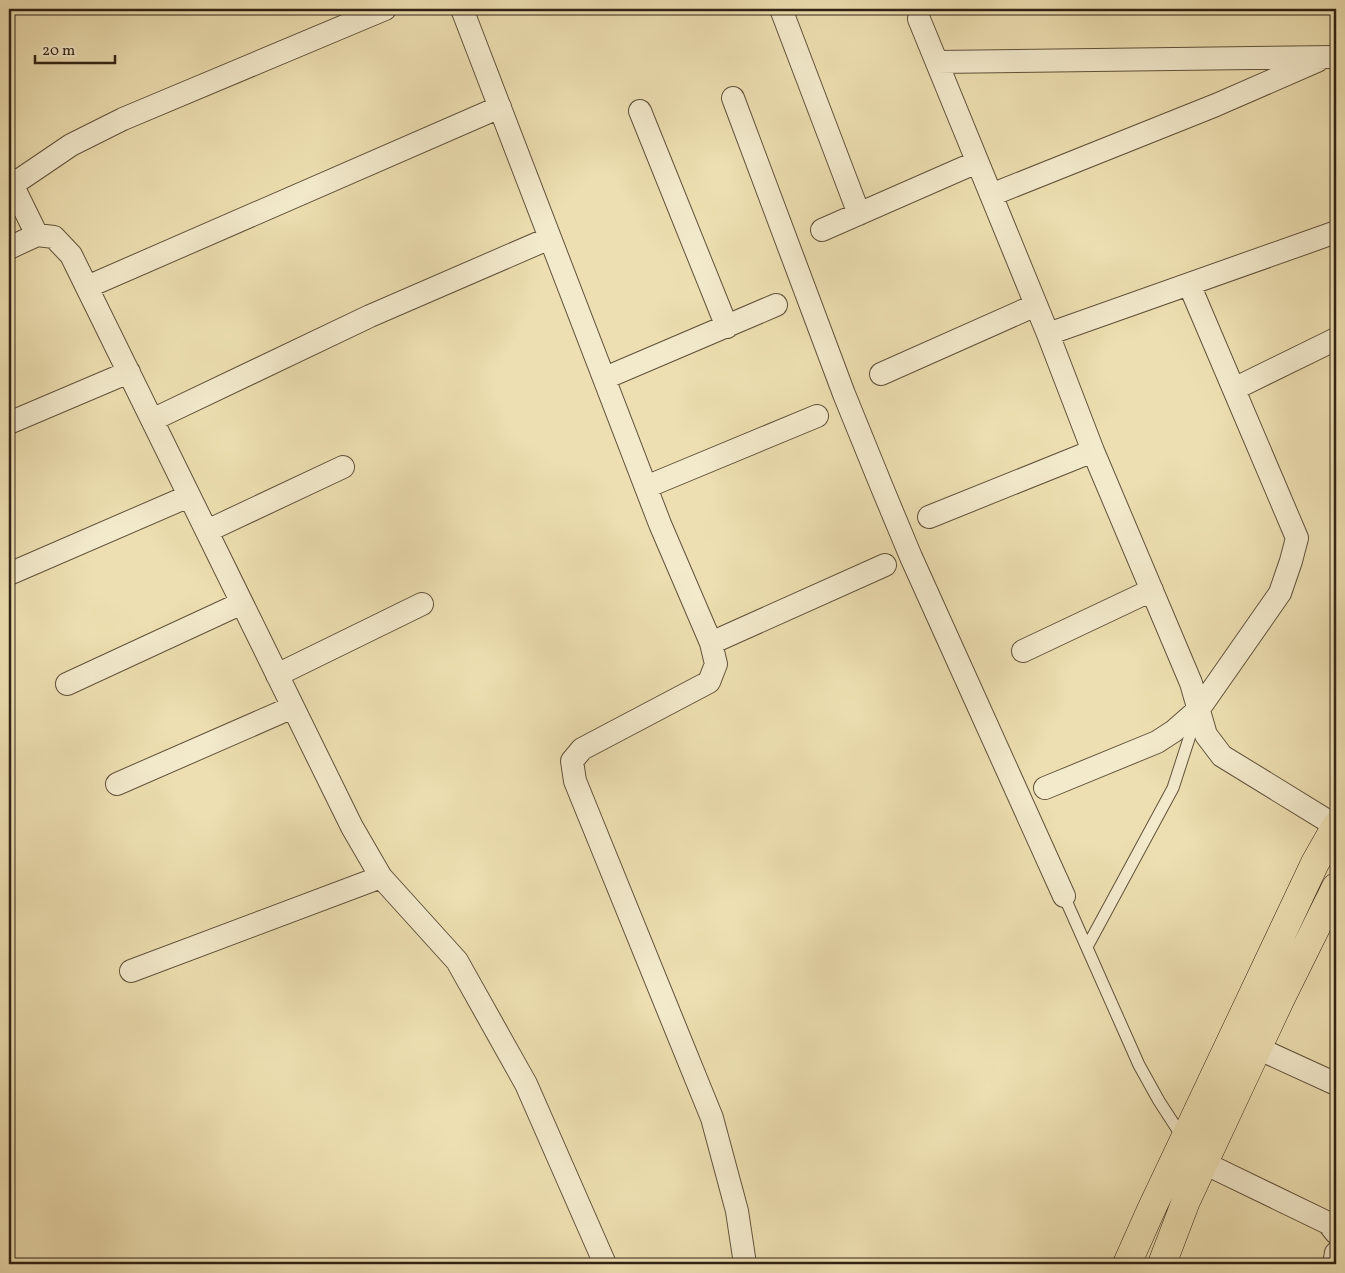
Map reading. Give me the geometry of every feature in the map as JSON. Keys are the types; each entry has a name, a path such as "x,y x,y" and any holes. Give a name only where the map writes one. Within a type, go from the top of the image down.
{"main road":[{"path":"1127,1264 1315,863 1336,826"},
{"path":"1162,1264 1186,1201 1280,1000 1336,887"}],"street":[{"path":"36,235 10,182 71,145 123,119 384,9"},
{"path":"462,9 660,524 711,643 716,664 709,682 582,749 572,761 575,781 712,1118 737,1210 745,1264"},
{"path":"781,9 859,214"},
{"path":"919,18 1048,334 1093,451 1191,683 1206,735 1222,756 1336,826"},
{"path":"937,62 1332,57"},
{"path":"991,195 1216,106 1332,57"},
{"path":"733,98 884,494 1064,896"},
{"path":"87,287 500,107"},
{"path":"640,111 727,327"},
{"path":"822,230 977,162"},
{"path":"1048,334 1336,232"},
{"path":"9,248 36,235 54,237 71,255 352,827 381,877 457,961 526,1084 605,1264"},
{"path":"152,420 370,316 550,238"},
{"path":"1044,788 1157,742 1174,731 1199,709 1280,593 1291,561 1297,538 1189,284"},
{"path":"605,378 776,305"},
{"path":"881,374 1036,305"},
{"path":"1234,389 1336,339"},
{"path":"9,423 129,372"},
{"path":"646,487 817,416"},
{"path":"929,517 1093,451"},
{"path":"207,531 343,467"},
{"path":"9,574 189,496"},
{"path":"711,643 885,565"},
{"path":"1023,651 1152,590"},
{"path":"67,684 242,603"},
{"path":"277,675 422,604"},
{"path":"117,784 293,707"},
{"path":"131,971 381,877"},
{"path":"1233,1037 1336,1084"},
{"path":"1184,1140 1204,1163 1328,1223 1336,1233"},
{"path":"1334,1264 1336,1253"}],"lane":[{"path":"1086,947 1173,788 1199,709"},
{"path":"1064,896 1139,1065 1184,1140"}]}
